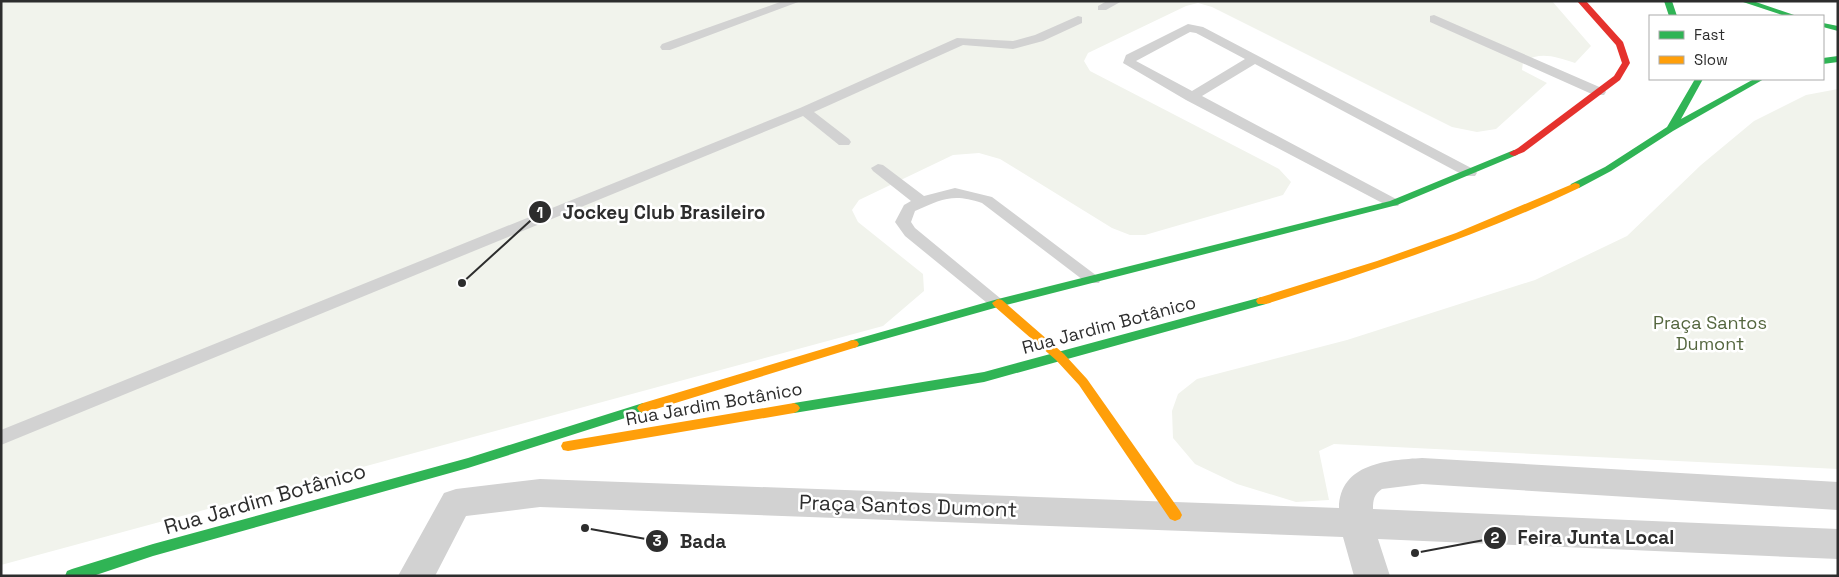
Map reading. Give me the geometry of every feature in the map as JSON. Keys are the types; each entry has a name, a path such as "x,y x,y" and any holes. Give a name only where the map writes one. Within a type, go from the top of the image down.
{"main road":[{"name":"Rua Jardim Botânico","path":"72,576 153,550 468,463 750,374 998,303 1393,203 1470,173 1521,150 1617,78 1626,63 1620,44 1581,1"},
{"path":"1668,1 1673,15"},
{"path":"1750,15 1750,2 1790,15"},
{"path":"1824,25 1838,29"},
{"path":"1824,62 1838,59"},
{"name":"Rua Jardim Botânico","path":"468,463 984,377 1222,313 1403,257 1527,210 1608,169 1670,129 1698,80"},
{"path":"1670,129 1758,80"},
{"path":"998,303 1060,357 1095,398 1175,515"}],"street":[{"path":"1372,576 1356,522 1357,495 1366,482 1392,473 1422,471 1838,496"},
{"name":"Praça Santos Dumont","path":"416,576 456,504 540,494 1175,515 1838,544"}],"lane":[{"path":"666,47 795,1"},
{"path":"1102,8 1116,1"},
{"path":"1434,19 1599,92"},
{"path":"1,438 805,111 961,41 1013,45 1039,38 1078,20"},
{"path":"1393,203 1129,63 1130,58 1188,28 1199,30 1470,173"},
{"path":"1191,97 1254,59"},
{"path":"805,111 844,142"},
{"path":"878,168 922,202"},
{"path":"998,303 910,232 903,222 908,208 947,192 968,193 987,200 1093,279"}],"green space":[{"path":"1,1 1552,1 1591,46 1575,63 1548,56 1536,57 1523,62 1522,70 1547,83 1496,129 1477,132 1452,127 1212,7 1198,3 1186,6 1088,53 1084,61 1090,71 1279,169 1291,182 1283,195 1145,235 1130,235 1112,228 1000,159 979,153 953,155 859,200 852,210 858,222 923,274 924,291 883,326 1,565"},
{"name":"Praça Santos Dumont","path":"1838,89 1838,469 1334,444 1319,451 1329,500 1296,502 1237,484 1195,464 1173,438 1172,411 1178,394 1197,379 1347,340 1535,280 1627,236 1701,165 1754,121 1806,95"}],"traffic: fast":[{"path":"1668,1 1673,15"},
{"path":"1744,1 1790,15"},
{"path":"1824,25 1838,29"},
{"path":"1824,61 1838,59"},
{"path":"1671,128 1698,80"},
{"path":"1575,186 1608,169 1670,129 1758,80"},
{"path":"853,344 998,303 1393,203 1514,153"},
{"path":"794,408 984,377 1262,301"},
{"path":"72,576 153,550 468,463 643,408"}],"traffic: slow":[{"path":"1262,301 1460,236 1575,186"},
{"path":"998,303 1060,357 1083,382 1175,515"},
{"path":"643,408 853,344"},
{"path":"568,446 794,408"}],"traffic: jam":[{"path":"1514,153 1521,150 1617,78 1626,63 1620,44 1581,1"}],"place":[{"name":"Jockey Club Brasileiro","path":"462,283"},
{"name":"Bada","path":"585,528"},
{"name":"Feira Junta Local","path":"1415,553"}]}
